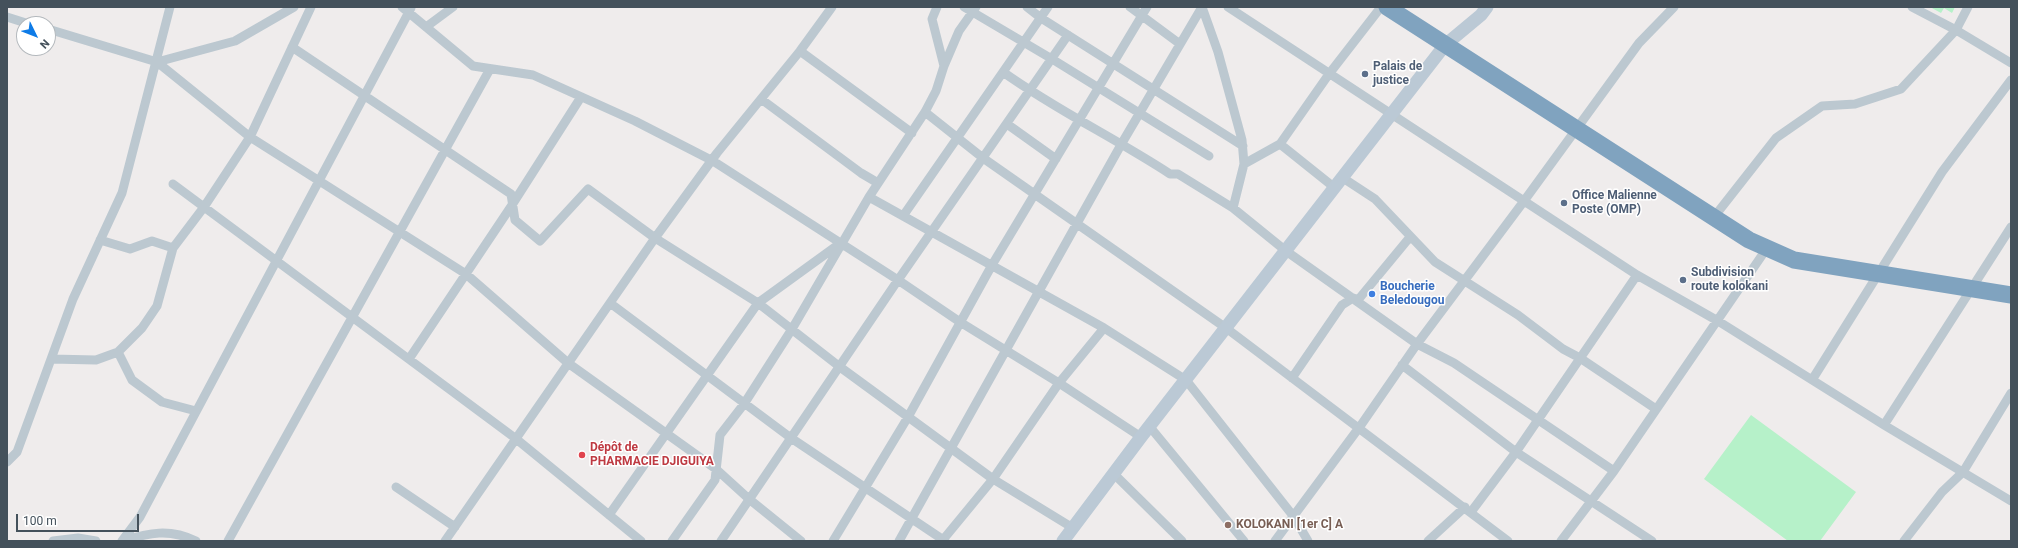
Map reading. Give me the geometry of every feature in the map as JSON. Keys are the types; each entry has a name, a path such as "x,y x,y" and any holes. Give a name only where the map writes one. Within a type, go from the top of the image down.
{"highway":[{"path":"1387,7 1714,218 1750,240 1767,248 1794,260 2011,295"}],"street":[{"path":"7,462 17,452 73,299 122,193 170,7"},
{"path":"157,62 235,41 294,7"},
{"path":"50,359 96,360 118,352 142,328 157,306 173,248 204,207 250,136 311,7"},
{"path":"426,26 453,7"},
{"path":"445,541 655,238 713,161 717,153 800,51 832,7"},
{"path":"936,7 932,19 944,66"},
{"path":"964,7 974,10 1209,156"},
{"path":"1027,7 1041,18 1243,146"},
{"path":"903,216 1048,7"},
{"path":"1130,7 1144,11 1180,44"},
{"path":"899,541 1005,350 1040,292 1122,143 1202,7"},
{"path":"1202,7 1218,52 1243,146 1244,164 1233,208"},
{"path":"1244,164 1280,144 1329,74 1381,7"},
{"path":"1063,541 1445,45 1481,15 1487,7"},
{"path":"1275,541 1294,517 1463,281 1524,201 1639,43 1674,7"},
{"path":"1912,7 1956,30 2011,63"},
{"path":"1714,218 1776,138 1822,106 1855,104 1901,89 1956,30 1968,7"},
{"path":"1230,8 1637,275 1718,320 1884,425 2011,501"},
{"path":"122,541 140,517 364,97 408,9 473,66 533,75 635,121 713,161 898,280 960,322 1059,383 1146,432 1244,541"},
{"path":"672,541 715,480 720,435 744,404 792,329 878,182 926,112 936,91 944,66 959,31 974,10"},
{"path":"833,541 908,417 992,265 1144,11"},
{"path":"56,31 157,62 250,136 318,181 466,274 568,363 716,469 735,484 749,499 801,541"},
{"path":"721,541 898,280 1068,35"},
{"path":"292,47 364,97 511,194 515,220 540,241 588,189 655,238 758,303 840,367 993,479 1073,528"},
{"path":"800,51 912,133"},
{"path":"228,541 351,316 446,151 490,69"},
{"path":"1003,72 1029,91 1122,143 1170,174 1178,174 1233,208 1286,251 1417,344 1454,363 1614,471"},
{"path":"1812,380 1942,172 2011,80"},
{"path":"409,359 512,205 581,97"},
{"path":"761,99 861,173 878,182"},
{"path":"926,112 983,158 1034,195 1226,328 1508,541"},
{"path":"1007,124 1056,159"},
{"path":"1280,144 1335,188"},
{"path":"1343,178 1375,199 1435,262 1518,315 1563,349 1580,358 1656,409"},
{"path":"173,184 515,438 641,541"},
{"path":"869,197 1104,328 1186,380 1294,517 1308,541"},
{"path":"1884,425 2011,227"},
{"path":"1292,378 1342,305 1353,298 1358,300 1410,237"},
{"path":"100,240 130,248 152,241 173,248"},
{"path":"609,515 708,377 758,303 841,243"},
{"path":"1561,541 1614,471 1767,248"},
{"path":"1428,541 1468,510 1516,452 1637,275"},
{"path":"610,303 791,438 912,518 943,541 993,479 1059,383 1104,328"},
{"path":"118,352 132,380 162,402 196,410"},
{"path":"1402,365 1516,452 1652,541"},
{"path":"1904,541 1942,492 1963,472 2011,393"},
{"path":"1114,474 1182,541"},
{"path":"396,487 455,527"},
{"path":"122,541 151,532 182,534 196,541"},
{"path":"53,541 78,538 96,541"}],"green space":[{"path":"1930,7 1955,7 1952,13 1944,8 1941,13"},
{"path":"1751,415 1856,492 1820,541 1788,541 1704,479"}],"place":[{"name":"Palais de justice","path":"1365,74"},
{"name":"Office Malienne Poste (OMP)","path":"1564,203"},
{"name":"Subdivision route kolokani","path":"1683,280"},
{"name":"Boucherie Beledougou","path":"1372,294"},
{"name":"Dépôt de PHARMACIE DJIGUIYA","path":"582,455"},
{"name":"KOLOKANI [1er C] A","path":"1228,525"}]}
